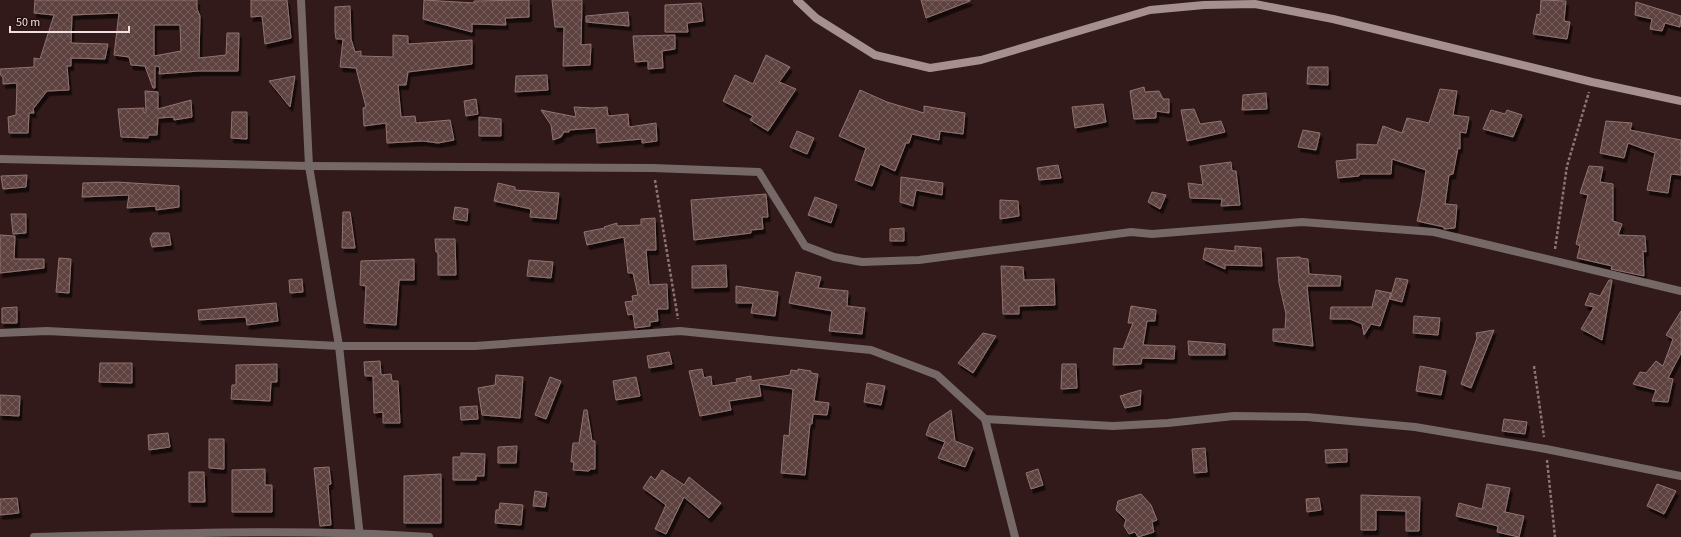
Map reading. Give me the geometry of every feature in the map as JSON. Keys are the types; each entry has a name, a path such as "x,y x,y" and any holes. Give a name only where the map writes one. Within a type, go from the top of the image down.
{"street":[{"path":"301,0 309,166 340,346 360,535"},
{"path":"797,0 816,18 875,55 930,68 981,60 1150,10 1204,5 1255,4 1333,18 1592,82 1681,101"},
{"path":"0,159 309,166 653,168 759,172 806,246 834,257 862,262 919,260 1131,232 1152,234 1302,222 1434,232 1554,262 1681,291"},
{"path":"0,333 47,332 340,346 475,346 680,332 871,350 937,375 985,419 1015,537"},
{"path":"985,419 1113,426 1168,423 1234,416 1306,417 1415,427 1546,449 1681,476"},
{"path":"34,537 218,532 429,537"}],"path":[{"path":"1554,262 1567,166 1592,82"},
{"path":"653,168 680,332"}],"building":[{"path":"35,0 197,0 197,9 200,16 199,58 226,55 227,33 239,33 238,71 199,71 159,74 160,67 155,66 155,88 153,88 145,66 131,65 129,57 114,55 119,13 72,15 71,43 108,44 105,59 71,58 71,66 67,66 69,90 47,91 33,109 34,113 29,113 28,133 9,133 8,117 16,115 17,83 3,84 0,69 34,67 34,58 40,59 54,15 34,13","holes":["154,25 180,25 181,51 154,56"]},
{"path":"251,0 287,0 291,38 265,44 262,16 251,17"},
{"path":"424,0 474,3 474,1 529,0 529,17 505,18 506,25 472,24 472,32 423,19"},
{"path":"552,0 582,0 581,45 591,44 590,65 563,66 564,27 555,27"},
{"path":"921,0 970,0 970,1 926,18"},
{"path":"1541,0 1566,1 1564,21 1570,22 1567,39 1533,34 1537,14 1540,15"},
{"path":"1636,2 1681,16 1680,27 1665,23 1662,31 1650,29 1652,19 1635,15"},
{"path":"701,3 703,21 687,23 688,32 665,32 665,5"},
{"path":"350,6 351,39 355,52 361,51 361,56 393,57 393,35 408,36 408,44 472,40 472,64 408,72 406,85 398,85 401,117 415,116 416,123 450,120 454,140 438,143 423,141 387,143 386,123 364,126 363,108 366,107 356,68 340,67 343,39 336,39 335,31 335,7"},
{"path":"628,12 629,26 586,22 586,16"},
{"path":"675,35 675,49 662,51 663,68 648,69 648,61 635,62 633,36"},
{"path":"766,55 790,67 779,82 796,89 768,131 750,120 753,116 723,101 735,75 753,84"},
{"path":"1308,67 1328,67 1328,85 1307,84"},
{"path":"547,75 548,90 515,92 516,76"},
{"path":"295,76 290,107 269,81"},
{"path":"1144,87 1145,92 1159,91 1163,99 1169,99 1169,113 1156,111 1156,118 1134,119 1130,91"},
{"path":"1440,89 1457,91 1453,115 1469,117 1466,133 1460,132 1460,149 1458,148 1453,174 1449,175 1445,204 1457,205 1455,228 1444,229 1444,227 1417,221 1426,170 1392,159 1391,174 1359,174 1359,176 1338,178 1336,161 1357,159 1357,144 1377,145 1383,126 1402,133 1407,118 1429,123"},
{"path":"860,90 887,102 924,113 924,106 965,113 963,134 940,131 939,140 912,134 909,143 906,143 895,171 880,164 872,186 855,180 866,148 839,136"},
{"path":"145,91 158,92 158,109 191,100 192,117 174,120 174,117 158,118 157,135 148,135 148,138 121,137 118,109 144,108 144,113 146,112"},
{"path":"1266,93 1267,109 1242,110 1243,95"},
{"path":"476,99 478,114 466,116 464,101"},
{"path":"1103,104 1106,122 1075,128 1072,107"},
{"path":"574,107 607,107 608,116 628,114 629,127 656,123 657,141 642,143 642,139 597,143 596,128 569,130 569,132 564,132 561,137 553,140 551,125 541,110 576,117"},
{"path":"1194,109 1200,124 1221,121 1225,132 1187,141 1181,110"},
{"path":"1491,110 1505,114 1507,110 1522,115 1513,137 1483,129"},
{"path":"232,112 247,112 247,139 231,138"},
{"path":"479,117 501,119 501,136 479,136"},
{"path":"1606,121 1632,123 1630,130 1681,140 1681,175 1671,174 1668,193 1647,190 1655,153 1628,143 1624,158 1600,153"},
{"path":"1303,130 1320,133 1316,150 1298,147"},
{"path":"797,131 814,138 807,154 790,147"},
{"path":"1231,162 1232,171 1236,171 1240,205 1221,206 1222,199 1190,198 1188,183 1203,185 1200,166"},
{"path":"1058,165 1061,178 1039,180 1037,168"},
{"path":"1589,166 1603,167 1600,182 1613,184 1613,221 1622,224 1618,235 1645,236 1646,252 1643,251 1644,276 1611,269 1612,266 1577,258 1580,246 1576,244 1588,195 1580,193"},
{"path":"27,175 26,187 3,189 1,176"},
{"path":"901,177 943,183 942,195 916,190 913,206 900,202"},
{"path":"117,182 179,186 179,207 156,210 156,206 127,208 129,195 82,197 83,183"},
{"path":"498,183 515,187 515,190 559,193 556,219 530,217 531,209 494,201"},
{"path":"1152,192 1166,195 1160,209 1148,202"},
{"path":"766,194 768,217 762,217 763,229 751,230 751,233 694,240 691,200"},
{"path":"815,197 837,205 831,223 808,215"},
{"path":"1000,200 1018,201 1019,216 1000,219"},
{"path":"455,207 468,209 467,221 453,219"},
{"path":"343,212 350,212 355,248 342,248"},
{"path":"11,214 26,214 26,233 13,234"},
{"path":"655,218 656,250 646,250 649,285 667,284 668,309 657,309 658,321 650,322 650,326 635,328 633,314 628,315 625,302 633,301 632,296 638,295 633,273 628,273 624,237 587,245 584,232 605,228 604,227 617,223 617,226 641,225 641,219"},
{"path":"904,228 904,241 890,241 890,229"},
{"path":"153,233 169,233 171,245 152,247 150,239"},
{"path":"0,235 15,236 14,259 44,259 44,268 0,273"},
{"path":"435,239 455,239 456,275 438,275 438,252 436,252"},
{"path":"1235,246 1261,248 1262,266 1225,265 1225,269 1203,259 1205,248 1235,251"},
{"path":"1300,257 1308,259 1309,274 1341,276 1340,286 1307,286 1313,346 1273,341 1273,329 1285,329 1286,314 1279,283 1277,258"},
{"path":"59,258 71,259 69,293 56,292"},
{"path":"414,259 414,280 399,280 396,325 364,323 366,286 360,285 361,261"},
{"path":"529,260 553,262 551,278 527,276"},
{"path":"726,265 727,287 692,288 692,266"},
{"path":"1001,266 1023,267 1024,280 1054,279 1055,305 1019,306 1019,314 1003,314"},
{"path":"796,272 821,277 818,288 848,291 847,306 865,308 862,334 829,331 832,311 789,303"},
{"path":"1396,278 1408,280 1402,302 1390,299"},
{"path":"302,279 303,292 290,293 289,280"},
{"path":"1609,280 1612,280 1602,340 1581,329 1594,307 1585,305 1590,293 1600,296"},
{"path":"736,286 778,292 775,316 751,313 753,303 736,303"},
{"path":"1376,290 1391,293 1380,326 1371,324 1364,335 1362,324 1350,319 1330,319 1331,307 1372,307"},
{"path":"276,303 278,321 247,325 246,317 199,320 198,310"},
{"path":"1131,306 1156,310 1155,321 1147,321 1143,345 1175,346 1174,359 1142,358 1141,364 1113,365 1114,348 1123,349 1133,323 1128,323"},
{"path":"17,307 17,323 2,323 2,308"},
{"path":"1681,311 1681,353 1668,378 1673,379 1668,402 1652,401 1656,390 1633,384 1640,372 1646,373 1656,361 1663,366 1673,339 1666,335"},
{"path":"1414,316 1440,318 1438,335 1413,333"},
{"path":"1494,330 1471,388 1461,384 1477,338 1476,333"},
{"path":"983,333 996,336 973,373 958,363"},
{"path":"1188,341 1225,344 1225,355 1189,355"},
{"path":"669,352 672,364 649,368 647,356"},
{"path":"380,361 381,375 391,374 392,381 398,381 400,423 383,423 383,412 374,413 373,376 365,376 364,362"},
{"path":"100,363 132,363 132,383 99,382"},
{"path":"277,364 277,382 271,382 270,401 231,399 232,385 236,385 236,365"},
{"path":"1062,364 1076,364 1077,388 1061,389"},
{"path":"1420,366 1446,371 1441,395 1416,391"},
{"path":"702,369 704,378 711,376 712,386 737,382 736,379 751,376 751,381 790,375 791,370 798,371 798,369 811,371 811,373 818,374 814,401 829,403 827,415 813,414 812,424 810,424 805,475 781,473 784,435 789,436 793,389 759,384 761,396 729,401 731,410 700,416 689,371"},
{"path":"496,375 523,377 520,418 482,415 478,388 495,385"},
{"path":"550,377 561,381 546,419 535,415"},
{"path":"636,377 640,396 616,400 613,381"},
{"path":"867,383 885,386 881,405 864,402"},
{"path":"1141,390 1140,405 1125,408 1120,396"},
{"path":"0,395 20,396 19,416 0,415"},
{"path":"477,406 478,419 461,420 460,407"},
{"path":"584,410 587,410 592,441 595,441 595,469 590,469 589,471 573,470 574,462 571,462 573,443 579,443"},
{"path":"951,410 955,441 973,448 965,467 938,458 945,442 926,435 930,424"},
{"path":"1504,419 1527,422 1525,434 1502,431"},
{"path":"168,433 170,447 149,450 148,435"},
{"path":"209,439 224,439 224,469 209,468"},
{"path":"517,446 516,463 498,463 498,447"},
{"path":"1205,448 1207,472 1194,473 1192,449"},
{"path":"1347,449 1347,462 1326,463 1325,450"},
{"path":"461,453 485,454 484,476 476,476 476,480 453,480 453,457 461,457"},
{"path":"329,467 331,484 328,485 331,525 320,526 314,468"},
{"path":"265,469 265,485 272,485 272,512 232,512 232,470"},
{"path":"1038,469 1043,485 1031,489 1026,473"},
{"path":"662,470 684,485 689,477 721,503 709,518 684,497 666,534 655,529 666,505 643,488 651,476 655,480"},
{"path":"189,472 204,472 205,502 189,502"},
{"path":"441,474 441,523 404,523 404,476"},
{"path":"1487,484 1510,488 1505,512 1524,516 1519,537 1497,532 1498,526 1456,516 1459,503 1482,509"},
{"path":"1657,484 1676,491 1664,514 1647,506"},
{"path":"535,491 547,493 545,507 533,506"},
{"path":"1141,494 1151,505 1157,520 1152,522 1154,532 1138,537 1135,532 1129,534 1124,526 1126,520 1116,510 1118,501"},
{"path":"1361,495 1420,497 1419,531 1406,531 1406,511 1376,510 1376,530 1361,530"},
{"path":"17,498 19,513 0,515 0,499"},
{"path":"1319,498 1321,510 1307,512 1306,499"},
{"path":"500,503 523,505 521,525 495,523 496,510 499,510"}]}
